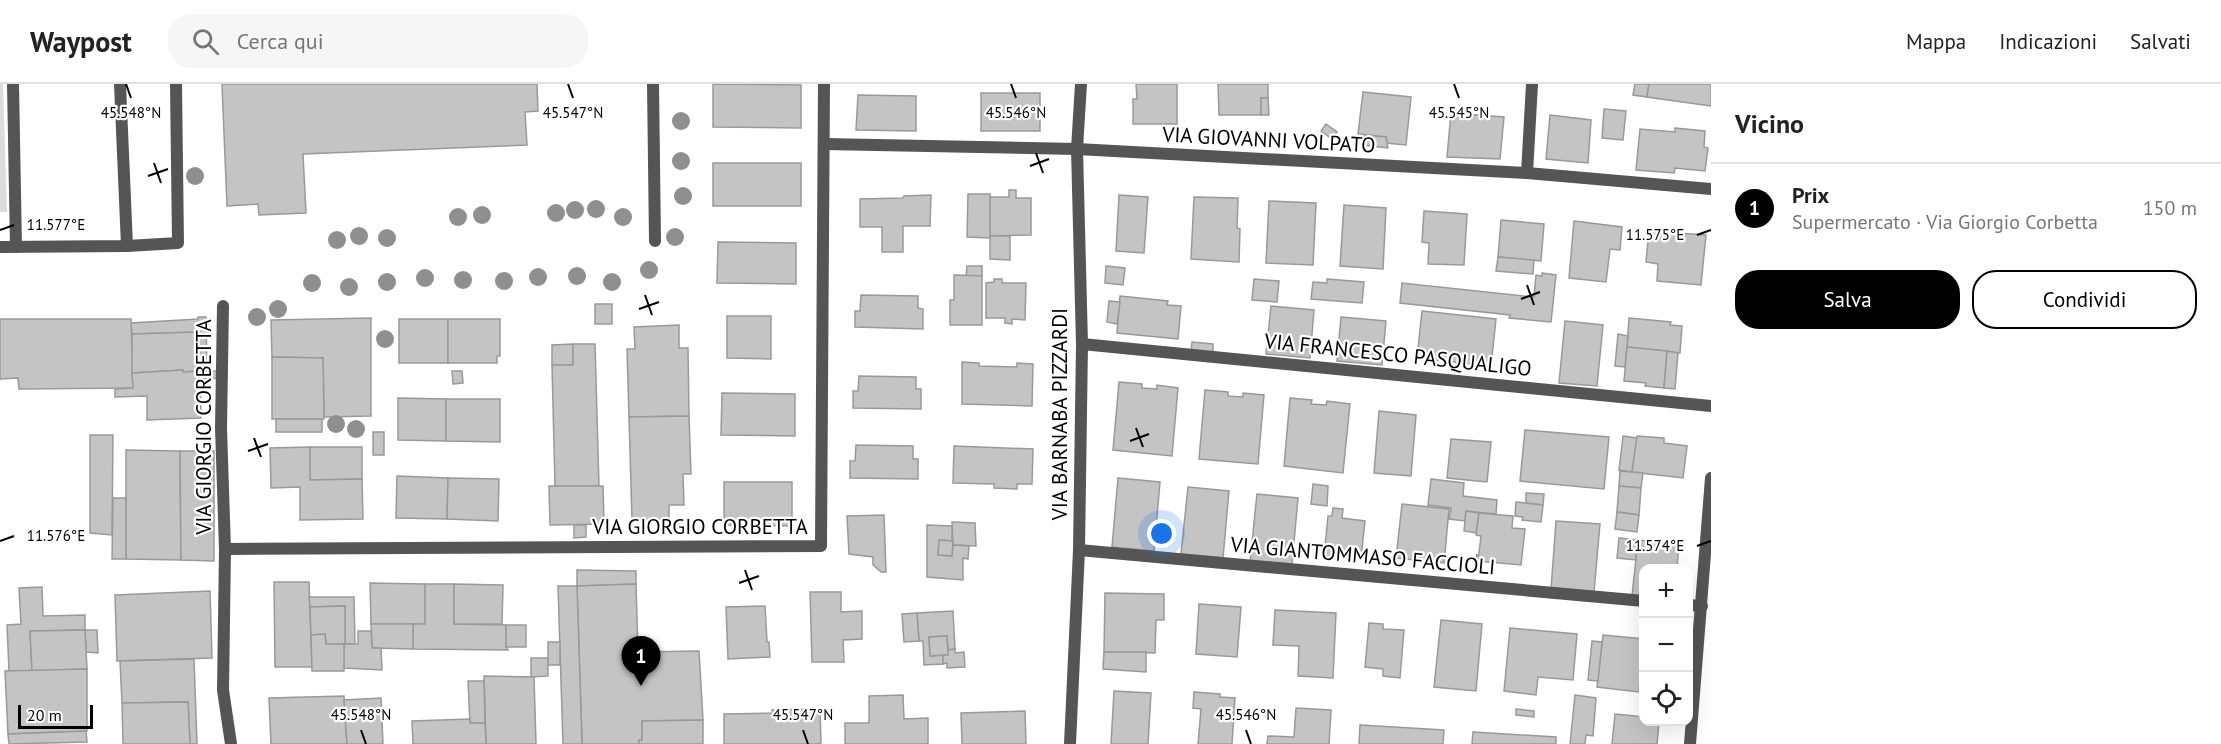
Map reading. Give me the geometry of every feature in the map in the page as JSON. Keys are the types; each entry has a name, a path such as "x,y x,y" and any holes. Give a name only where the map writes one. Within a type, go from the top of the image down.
{"street":[{"path":"13,84 16,247"},
{"path":"120,84 127,246"},
{"path":"0,247 127,246 178,243 176,84"},
{"path":"653,84 655,241"},
{"name":"VIA GIORGIO CORBETTA","path":"225,549 821,546 824,84"},
{"name":"VIA BARNABA PIZZARDI","path":"1070,744 1079,550 1082,344 1077,149 1081,84"},
{"path":"1527,173 1532,84"},
{"name":"VIA GIOVANNI VOLPATO","path":"824,144 1077,149 1527,173 1711,189"},
{"name":"VIA GIORGIO CORBETTA","path":"223,306 221,428 225,549 223,690 231,744"},
{"name":"VIA FRANCESCO PASQUALIGO","path":"1082,344 1711,406"},
{"path":"1690,744 1711,478"},
{"name":"VIA GIANTOMMASO FACCIOLI","path":"1079,550 1639,601"},
{"path":"1693,605 1702,606"}],"shaded area":[{"path":"0,84 3,84 7,212 0,212"}],"building":[{"path":"222,84 537,84 538,111 525,112 527,145 303,154 306,213 259,215 258,204 227,206"},
{"path":"713,84 801,85 801,128 713,127"},
{"path":"1136,84 1177,84 1177,124 1133,124 1133,99 1137,99"},
{"path":"1218,84 1268,84 1268,98 1261,98 1261,115 1219,115"},
{"path":"1635,84 1649,84 1647,97 1633,95"},
{"path":"1649,84 1711,84 1711,106 1647,97"},
{"path":"1363,92 1411,97 1406,145 1386,143 1386,137 1358,134"},
{"path":"981,93 1040,93 1040,131 981,131"},
{"path":"858,95 916,96 916,131 856,130"},
{"path":"1261,98 1268,98 1269,115 1261,115"},
{"path":"1604,109 1626,111 1623,140 1602,138"},
{"path":"1451,113 1504,117 1500,159 1447,157"},
{"path":"1550,115 1591,120 1588,163 1546,159"},
{"path":"1326,124 1337,132 1332,139 1321,131"},
{"path":"1675,128 1705,131 1704,147 1708,148 1705,171 1675,168 1674,173 1636,170 1640,129 1675,132"},
{"path":"1363,135 1386,137 1388,148 1362,145"},
{"path":"713,163 801,163 801,206 713,206"},
{"path":"1009,190 1016,190 1016,198 1031,198 1031,235 990,236 990,197 1009,197"},
{"path":"968,194 990,194 990,238 967,237"},
{"path":"931,195 930,226 903,226 903,252 882,252 882,227 860,227 860,199"},
{"path":"1119,195 1148,197 1144,253 1116,251"},
{"path":"1194,197 1238,198 1239,262 1191,259"},
{"path":"1269,201 1316,203 1313,265 1266,263"},
{"path":"1344,205 1386,208 1383,269 1340,266"},
{"path":"1424,211 1467,214 1464,265 1428,264 1429,243 1422,242"},
{"path":"1501,220 1544,224 1541,261 1498,257"},
{"path":"1574,221 1622,227 1620,250 1610,249 1606,282 1569,278"},
{"path":"1649,231 1706,235 1701,285 1657,281 1658,264 1646,262"},
{"path":"990,236 1010,236 1010,260 990,259"},
{"path":"718,242 796,243 796,284 717,283"},
{"path":"1498,257 1534,260 1533,274 1496,271"},
{"path":"967,266 982,266 982,276 966,276"},
{"path":"1106,266 1125,268 1123,285 1105,283"},
{"path":"1542,273 1556,275 1551,322 1509,318 1510,315 1400,303 1402,283 1534,297 1536,275 1542,276"},
{"path":"954,275 982,276 982,325 950,325 950,300 954,300"},
{"path":"994,279 1002,279 1002,283 1026,283 1025,320 1012,319 1012,324 1005,323 1005,318 986,318 986,283 994,282"},
{"path":"1254,279 1279,281 1277,302 1252,300"},
{"path":"1327,279 1364,282 1362,303 1311,299 1313,282 1327,283"},
{"path":"861,295 918,296 918,308 923,309 923,329 855,327 855,311 860,311"},
{"path":"1120,296 1168,301 1167,305 1181,306 1178,339 1117,333"},
{"path":"1109,301 1120,302 1117,324 1107,322"},
{"path":"595,304 612,304 612,324 595,324"},
{"path":"1271,306 1314,310 1310,358 1266,354"},
{"path":"1422,311 1496,319 1491,366 1417,358"},
{"path":"727,316 771,316 771,359 727,358"},
{"path":"198,317 206,317 207,371 200,371 199,332 132,334 131,323 198,319"},
{"path":"1341,317 1386,321 1382,365 1337,361"},
{"path":"371,318 371,416 324,417 323,358 272,357 271,320"},
{"path":"1629,318 1671,322 1670,325 1682,326 1680,353 1627,347"},
{"path":"0,319 131,319 133,388 19,389 18,378 0,379"},
{"path":"399,319 448,319 448,363 399,363"},
{"path":"448,319 500,319 500,356 497,356 497,363 448,363"},
{"path":"1565,321 1603,325 1597,386 1559,383"},
{"path":"679,325 679,348 688,348 689,416 629,417 627,349 635,349 634,327"},
{"path":"199,332 200,371 132,373 132,334"},
{"path":"1618,334 1628,336 1625,367 1615,366"},
{"path":"1192,342 1213,344 1213,353 1191,351"},
{"path":"573,344 573,365 552,365 552,345"},
{"path":"573,344 595,344 599,486 555,486 552,365 573,365"},
{"path":"1627,347 1667,351 1664,388 1645,386 1646,383 1624,381"},
{"path":"1667,351 1678,353 1675,389 1664,388"},
{"path":"272,357 323,358 324,419 272,419"},
{"path":"962,362 979,363 979,366 1017,367 1017,363 1033,364 1032,406 962,404"},
{"path":"183,370 183,372 200,371 201,418 147,420 147,396 115,397 115,389 133,388 132,373"},
{"path":"200,371 226,371 226,378 200,379"},
{"path":"452,371 462,371 463,383 453,384"},
{"path":"859,376 916,377 916,389 921,389 921,409 853,408 853,391 858,391"},
{"path":"1119,382 1142,384 1142,388 1157,389 1157,385 1178,388 1172,456 1113,450"},
{"path":"1205,390 1228,392 1228,396 1243,397 1243,393 1264,395 1258,464 1199,459"},
{"path":"722,393 795,394 795,436 721,435"},
{"path":"398,398 446,399 446,441 398,440"},
{"path":"1290,398 1312,400 1311,404 1326,405 1327,401 1350,404 1343,473 1284,466"},
{"path":"446,399 500,399 500,442 446,441"},
{"path":"1379,411 1416,415 1411,476 1374,473"},
{"path":"689,416 691,474 683,474 684,505 669,505 669,519 632,520 629,417"},
{"path":"276,419 322,419 322,432 276,432"},
{"path":"1525,430 1609,437 1604,489 1520,481"},
{"path":"373,432 384,432 384,455 373,455"},
{"path":"90,435 113,435 112,535 90,533"},
{"path":"1623,436 1637,438 1632,472 1619,470"},
{"path":"1637,436 1664,438 1664,443 1687,446 1683,478 1632,472"},
{"path":"1451,439 1491,442 1487,482 1447,478"},
{"path":"856,445 913,446 913,459 918,459 918,479 850,478 850,461 855,461"},
{"path":"954,446 1033,449 1032,484 1017,484 1017,489 994,488 994,484 953,483"},
{"path":"310,447 362,447 362,479 310,480"},
{"path":"310,447 310,480 362,479 363,519 300,520 300,487 271,488 270,448"},
{"path":"126,450 180,451 181,560 126,559"},
{"path":"180,451 214,451 214,561 181,560"},
{"path":"1620,471 1643,473 1641,488 1619,486"},
{"path":"397,476 448,478 447,519 396,518"},
{"path":"448,478 499,479 498,521 447,519"},
{"path":"1118,478 1160,482 1154,551 1112,547"},
{"path":"1431,479 1464,483 1463,496 1497,500 1496,514 1466,511 1465,521 1449,519 1451,508 1428,505"},
{"path":"724,482 792,482 792,526 724,525"},
{"path":"1313,484 1328,486 1327,506 1311,504"},
{"path":"549,486 603,486 604,524 550,525"},
{"path":"1619,486 1641,488 1639,515 1617,512"},
{"path":"1188,487 1229,491 1223,558 1181,554"},
{"path":"1526,493 1544,494 1543,505 1526,503"},
{"path":"1257,494 1298,498 1292,564 1250,561"},
{"path":"113,498 126,498 126,559 112,559"},
{"path":"1516,502 1543,505 1541,522 1522,520 1523,517 1515,516"},
{"path":"1402,504 1449,509 1444,563 1396,558"},
{"path":"1333,508 1343,509 1342,518 1365,521 1361,558 1339,555 1339,559 1324,557 1328,516 1332,516"},
{"path":"1466,511 1479,513 1476,533 1464,531"},
{"path":"1617,512 1639,515 1637,532 1615,529"},
{"path":"1479,513 1513,516 1512,528 1525,529 1521,565 1478,561 1481,536 1476,535"},
{"path":"884,515 886,572 881,572 873,565 873,557 849,554 847,516"},
{"path":"1556,521 1600,524 1594,592 1551,589"},
{"path":"952,522 975,523 976,546 953,545"},
{"path":"574,525 586,525 586,537 574,538"},
{"path":"927,525 952,526 952,541 939,540 938,555 952,556 953,545 969,546 968,559 963,558 963,580 927,577"},
{"path":"1619,538 1638,540 1636,560 1617,558"},
{"path":"939,540 953,541 952,556 938,555"},
{"path":"1638,540 1679,544 1677,564 1639,564 1639,597 1632,596"},
{"path":"577,570 636,571 636,584 577,586"},
{"path":"274,582 309,582 312,667 275,667"},
{"path":"370,583 425,584 425,624 371,624"},
{"path":"425,584 454,584 454,624 506,625 508,650 413,649 413,624 425,624"},
{"path":"454,584 503,585 502,624 454,624"},
{"path":"636,584 638,652 699,651 703,720 642,721 642,740 639,740 639,744 582,744 577,586"},
{"path":"558,586 577,586 582,744 563,744"},
{"path":"42,587 43,616 85,615 85,630 30,631 32,671 9,671 7,625 21,624 19,588"},
{"path":"210,591 212,658 117,661 115,595"},
{"path":"810,592 841,592 841,612 862,611 862,639 843,640 844,662 812,662"},
{"path":"1105,593 1164,594 1164,620 1156,620 1155,653 1104,652"},
{"path":"309,597 354,597 355,644 345,644 345,606 310,607"},
{"path":"1199,604 1241,607 1237,657 1196,654"},
{"path":"345,606 345,644 326,644 325,634 311,635 310,607"},
{"path":"765,606 770,657 728,659 726,607"},
{"path":"1275,610 1336,613 1333,678 1298,676 1299,646 1273,645"},
{"path":"953,611 955,649 948,650 947,636 929,637 930,656 943,655 943,664 924,665 923,641 919,641 917,613"},
{"path":"917,613 919,641 904,642 902,614"},
{"path":"1441,620 1482,624 1476,691 1434,687"},
{"path":"1369,623 1383,624 1383,629 1404,630 1400,678 1383,676 1383,669 1365,667"},
{"path":"371,624 413,624 413,649 372,648"},
{"path":"506,625 526,625 526,647 506,647"},
{"path":"1510,628 1577,634 1573,680 1538,677 1536,695 1504,691"},
{"path":"85,630 97,630 98,653 86,652"},
{"path":"85,630 87,669 32,671 30,631"},
{"path":"358,631 371,631 372,648 381,648 382,670 344,668 344,644 358,644"},
{"path":"325,634 326,644 344,644 344,671 312,671 311,635"},
{"path":"1603,635 1639,639 1639,692 1597,687"},
{"path":"947,636 948,655 930,656 929,637"},
{"path":"1592,641 1602,642 1598,681 1588,680"},
{"path":"548,642 560,642 560,665 548,665"},
{"path":"955,649 955,653 964,652 965,667 947,668 947,663 943,664 943,655 948,655 948,650"},
{"path":"1104,652 1146,652 1146,672 1103,669"},
{"path":"531,658 548,658 548,676 531,677"},
{"path":"194,659 197,744 190,744 188,702 122,703 120,661"},
{"path":"87,669 87,731 8,734 5,671"},
{"path":"484,676 534,677 536,744 486,744"},
{"path":"468,681 484,681 485,723 470,723"},
{"path":"1114,691 1151,693 1148,744 1111,744"},
{"path":"1194,692 1235,698 1232,744 1198,744 1201,709 1193,708"},
{"path":"903,695 904,719 928,718 928,744 845,744 845,723 869,723 869,696"},
{"path":"1575,695 1596,698 1593,736 1586,735 1585,744 1570,744"},
{"path":"344,696 347,744 271,744 269,698"},
{"path":"381,698 383,744 347,744 344,700"},
{"path":"188,702 190,744 123,744 122,703"},
{"path":"1296,708 1331,710 1329,744 1267,744 1268,736 1294,737"},
{"path":"820,709 821,743 724,744 724,714"},
{"path":"1516,709 1534,711 1534,717 1516,715"},
{"path":"1025,711 1026,744 962,744 961,713"},
{"path":"1615,714 1639,716 1639,726 1659,726 1657,744 1612,744"},
{"path":"470,719 470,723 485,723 486,744 413,744 412,721"},
{"path":"703,720 703,744 639,744 639,740 642,740 642,721"},
{"path":"1360,725 1444,730 1443,744 1359,744"},
{"path":"86,731 87,742 9,744 8,734"},
{"path":"1473,732 1556,737 1556,744 1472,744"}],"place":[{"name":"Prix","path":"641,686"}]}
